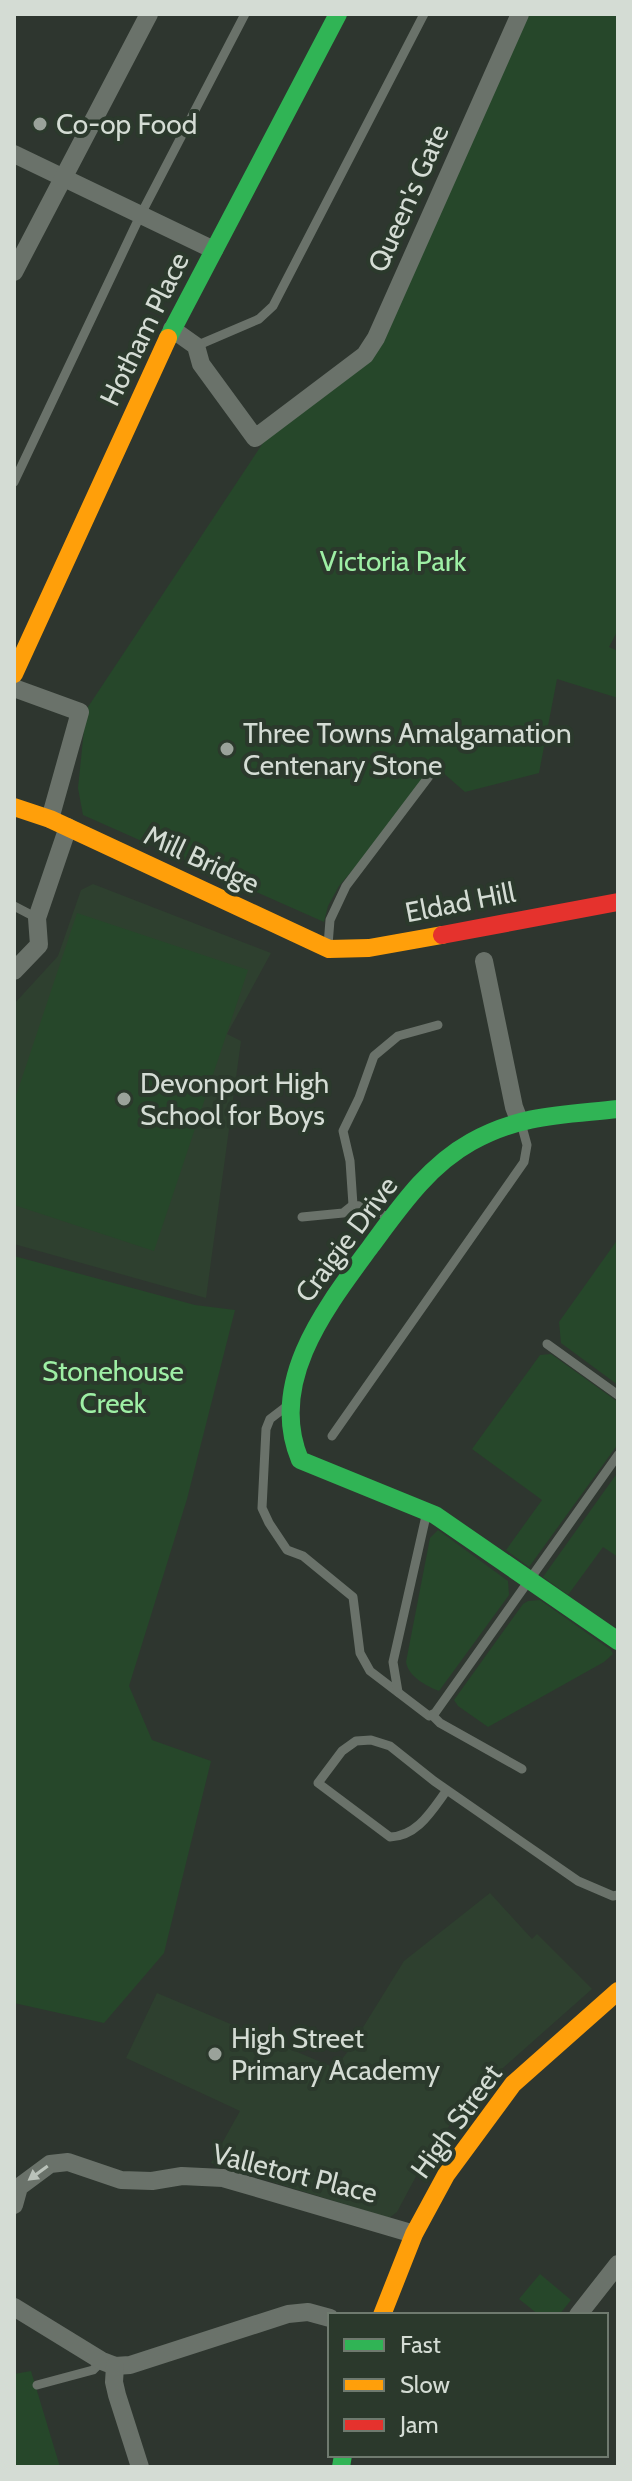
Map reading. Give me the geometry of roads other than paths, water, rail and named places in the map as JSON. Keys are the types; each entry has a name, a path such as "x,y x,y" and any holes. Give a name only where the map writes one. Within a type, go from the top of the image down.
{"street":[{"path":"14,272 149,14"},
{"name":"Hotham Place","path":"14,674 172,329 338,14"},
{"name":"Queen's Gate","path":"196,346 201,364 255,438 365,355 376,338 520,14"},
{"path":"14,154 214,250"},
{"path":"172,329 196,346"},
{"path":"14,688 80,712 37,918 39,945 14,971"},
{"name":"Mill Bridge","path":"14,807 59,823 320,945"},
{"name":"Eldad Hill","path":"320,945 369,948 618,902"},
{"path":"484,961 519,1120"},
{"name":"Craigie Drive","path":"617,1112 566,1112 519,1120 469,1143 436,1168 391,1220 316,1324 298,1369 290,1420 292,1446 300,1460 427,1511 618,1641"},
{"name":"High Street","path":"383,2313 414,2234 446,2175 513,2084 618,1991"},
{"name":"Valletort Place","path":"14,2205 19,2187 50,2164 68,2162 121,2180 152,2181 182,2176 223,2178 414,2234"},
{"path":"580,2313 618,2264"},
{"path":"14,2307 108,2364 130,2365 288,2314 308,2312 328,2317"},
{"path":"108,2364 140,2467"}],"lane":[{"path":"14,482 140,216 245,14"},
{"path":"196,346 259,319 273,306 424,14"},
{"path":"320,945 346,886 433,771"},
{"path":"14,906 37,918"},
{"path":"353,1205 350,1161 343,1131 374,1056 398,1036 438,1025"},
{"path":"332,1436 524,1162 527,1145 519,1120"},
{"path":"302,1217 343,1213 353,1205 372,1208 391,1220"},
{"path":"547,1344 618,1395"},
{"path":"293,1402 270,1419 266,1429 262,1508 287,1550 303,1556 353,1597 360,1653 370,1671 429,1716 522,1769"},
{"path":"432,1715 618,1455"},
{"path":"398,1692 393,1662 427,1511"},
{"path":"447,1790 414,1830 390,1837 318,1783 342,1751 356,1741 371,1740 390,1746 447,1790 578,1881 613,1896 618,1895"},
{"path":"37,2385 108,2364"}],"place":[{"name":"Co-op Food","path":"40,124"},
{"name":"Three Towns Amalgamation Centenary Stone","path":"227,749"},
{"name":"Devonport High School for Boys","path":"124,1099"},
{"name":"High Street Primary Academy","path":"215,2054"}],"park label":[{"name":"Victoria Park","path":"393,561"},
{"name":"Stonehouse Creek","path":"113,1387"}]}
